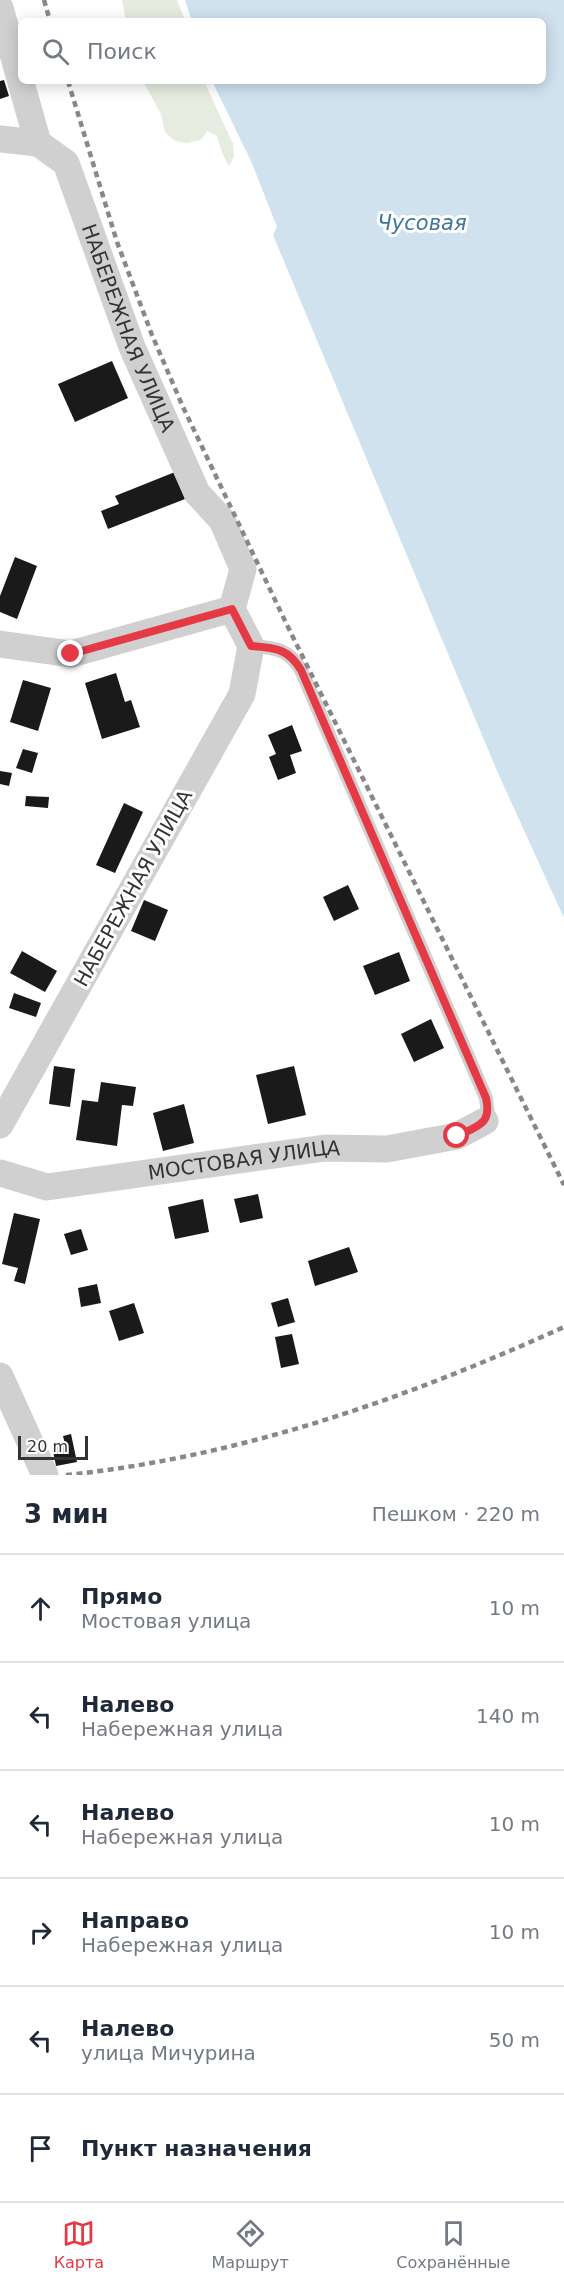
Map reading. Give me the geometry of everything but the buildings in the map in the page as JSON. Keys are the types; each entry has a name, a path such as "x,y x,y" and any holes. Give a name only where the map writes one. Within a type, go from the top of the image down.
{"street":[{"path":"0,8 18,72"},
{"path":"0,139 38,143 21,84"},
{"name":"НАБЕРЕЖНАЯ УЛИЦА","path":"38,143 66,162 132,347 197,493 222,520 243,569 232,609"},
{"path":"0,644 71,654 232,609 251,646"},
{"name":"НАБЕРЕЖНАЯ УЛИЦА","path":"0,1125 242,694 251,646"},
{"name":"МОСТОВАЯ УЛИЦА","path":"0,1173 47,1188 325,1148 387,1149 457,1136 485,1121"},
{"path":"0,1376 45,1475"}],"lane":[{"path":"251,646 278,649 294,659 301,670 486,1098 488,1115 485,1121"}],"shaded area":[{"path":"122,0 177,0 184,18 125,18"},
{"path":"145,84 205,84 233,144 234,156 229,166 217,136 207,131 201,140 187,143 175,141 165,132 161,114"}],"water":[{"name":"Чусовая","path":"185,0 564,0 564,918 497,771 273,235 277,227 251,161 213,84 546,84 546,18 191,18"}],"railway":[{"path":"44,0 49,18"},
{"path":"69,84 117,242 152,335 183,407 287,625 564,1185"},
{"path":"66,1475 195,1454 321,1421 444,1378 564,1327"}],"route":[{"path":"71,654 232,609 251,646 278,649 294,659 301,670 486,1098 488,1115 485,1121 457,1136"}]}
